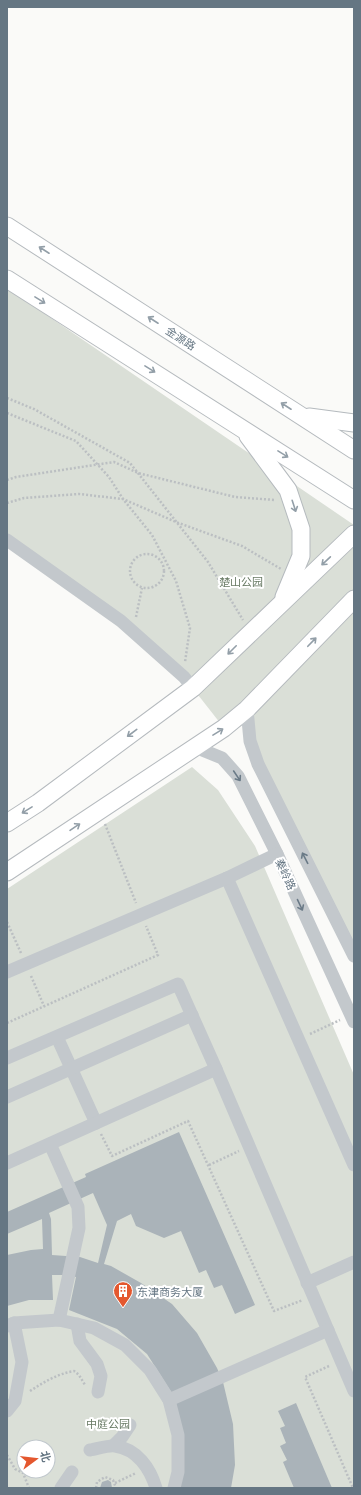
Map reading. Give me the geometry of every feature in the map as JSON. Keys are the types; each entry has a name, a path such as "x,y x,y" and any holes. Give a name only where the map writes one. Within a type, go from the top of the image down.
{"main road":[{"name":"金源路","path":"7,226 354,450"},
{"path":"7,279 354,500"},
{"path":"303,417 354,423"},
{"path":"242,428 288,490 301,530 301,556 282,602"},
{"path":"7,823 38,803 250,633 354,534"},
{"path":"7,872 224,728 247,709 352,603"}],"street":[{"path":"7,540 121,621 188,682"},
{"path":"247,709 250,741 258,764 354,956"},
{"name":"秦岭路","path":"195,747 222,758 238,776 277,854 353,1019"},
{"path":"7,972 227,878 277,854"},
{"path":"227,878 354,1165"},
{"path":"7,1058 178,984 216,1069 310,1290 346,1365 354,1391"},
{"path":"7,1098 192,1015"},
{"path":"57,1037 96,1123"},
{"path":"7,1163 216,1069"},
{"path":"50,1144 78,1207 79,1228 59,1320"},
{"path":"310,1290 354,1262"},
{"path":"11,1406 22,1362 11,1324 59,1320 94,1328 125,1345 150,1370 168,1400 178,1435 178,1472 174,1488"},
{"path":"77,1324 80,1341 97,1364 101,1376 92,1391"},
{"path":"168,1400 328,1330"},
{"path":"114,1445 122,1437 130,1425"},
{"path":"90,1450 114,1445 132,1452 148,1468 156,1488"},
{"path":"61,1488 72,1472"}],"path":[{"path":"7,398 34,409 130,463 208,562 250,633"},
{"path":"7,412 76,441 109,476 123,499 152,535 176,581 190,628 188,682"},
{"path":"7,480 16,477 114,462 138,473 235,498 275,500"},
{"path":"7,503 24,498 79,494 123,499 176,522 242,546 283,570"},
{"path":"148,554 153,555 162,562 164,574 159,584 154,587 142,588 137,585 131,576 131,565 137,557 148,554"},
{"path":"138,609 142,588"},
{"path":"298,1038 353,1019"},
{"path":"96,1123 112,1156 188,1121 274,1311 310,1290"},
{"path":"208,1165 249,1147"},
{"path":"346,1365 305,1377 353,1488"},
{"path":"11,1406 48,1379 63,1373 74,1371 92,1391"},
{"path":"7,1455 9,1461 15,1469 22,1473 29,1488"},
{"path":"115,1483 148,1468"},
{"path":"96,1488 97,1482 102,1478 111,1478 115,1483 116,1488"}],"green space":[{"name":"楚山公园","path":"7,288 354,525 354,956 258,764 247,709 224,728 184,677 7,540"},
{"name":"中庭公园","path":"192,767 218,790 255,846 354,1075 354,1488 7,1488 7,889"}],"building":[{"name":"东津商务大厦","path":"179,1132 255,1305 235,1314 222,1285 214,1288 206,1270 199,1273 181,1231 164,1238 136,1226 131,1214 117,1221 104,1264 111,1266 141,1283 172,1304 197,1333 217,1368 223,1382 233,1424 235,1465 231,1488 179,1488 173,1395 147,1354 117,1329 69,1310 76,1277 52,1275 53,1300 29,1300 7,1306 7,1255 43,1249 42,1219 7,1234 7,1212 86,1177 85,1174","holes":["93,1193 107,1225 98,1263 80,1257 52,1255 51,1219 49,1213"]},
{"path":"296,1403 332,1488 294,1488 283,1462 287,1460 280,1446 286,1443 280,1428 285,1426 278,1411"},
{"path":"108,1480 111,1482 112,1488 100,1488 102,1482"}],"place":[{"name":"东津商务大厦","path":"123,1308"}]}
